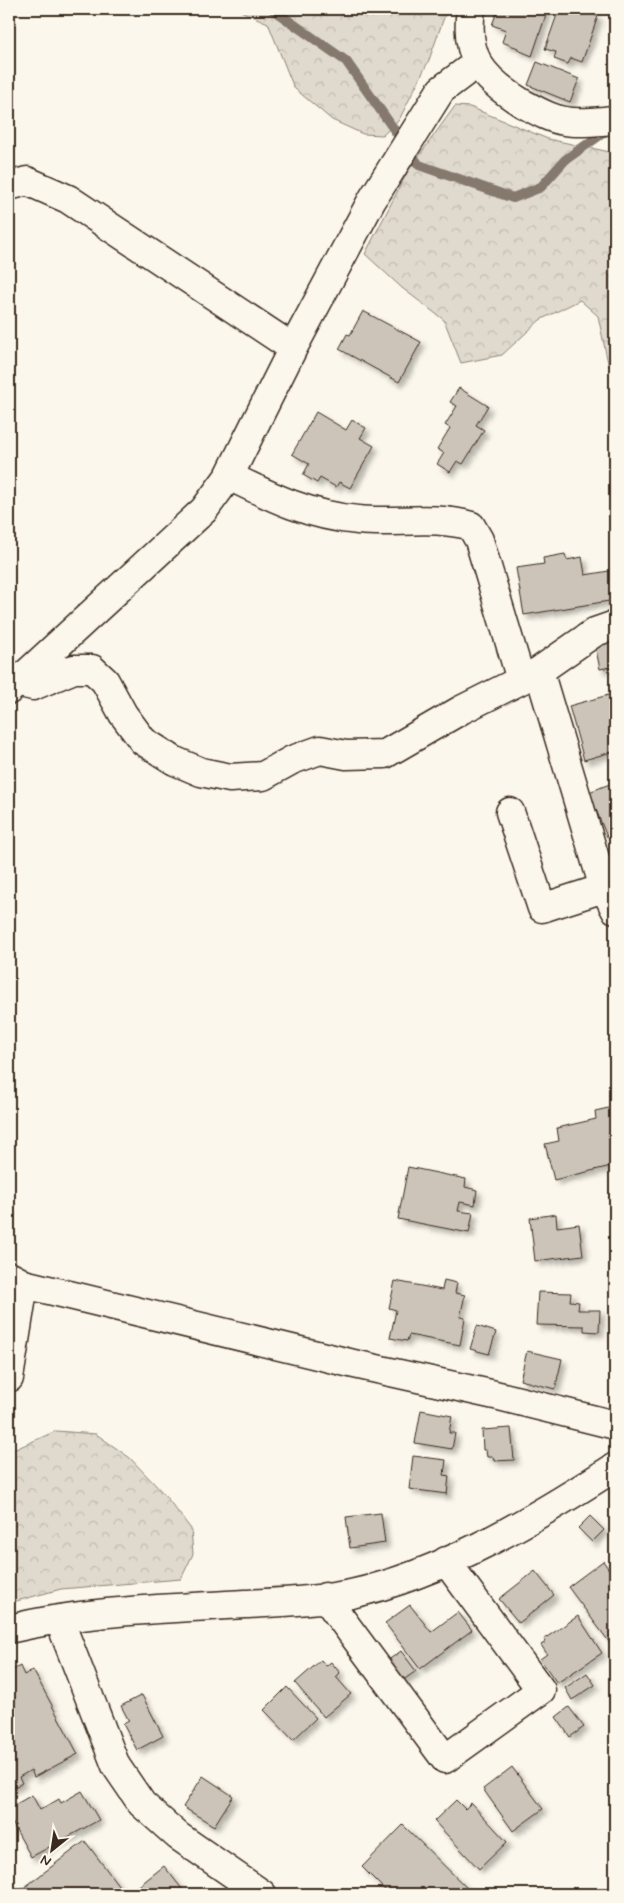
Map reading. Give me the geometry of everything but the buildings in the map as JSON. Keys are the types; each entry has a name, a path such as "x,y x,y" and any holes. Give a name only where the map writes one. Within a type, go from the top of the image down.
{"street":[{"path":"471,9 468,25 471,47 477,62 493,83 535,110 565,121 615,120"},
{"path":"12,686 204,510 228,476 293,348 372,200 441,90 477,62"},
{"path":"9,186 27,181 68,199 293,348"},
{"path":"228,476 280,501 322,515 359,520 417,519 453,521 471,526 479,540 530,675 610,899 542,908 510,812"},
{"path":"12,686 33,686 74,669 92,670 105,681 123,714 143,741 175,761 201,772 230,778 263,776 292,760 320,750 346,755 385,754 461,710 530,675 594,632 615,625"},
{"path":"9,1378 17,1280 354,1364 496,1395 615,1425"},
{"path":"9,1629 95,1613 284,1602 350,1594 399,1580 466,1553 511,1530 615,1467"},
{"path":"325,1597 444,1759 540,1690 446,1561"},
{"path":"59,1619 116,1766 142,1804 178,1836 262,1894"}],"green space":[{"path":"236,9 447,9 429,60 399,120 383,135 363,134 332,120 294,88 268,23"},
{"path":"455,106 470,107 548,139 610,152 615,151 615,375 608,363 598,316 580,300 540,320 502,355 461,363 444,320 402,288 365,254 408,171"},
{"path":"56,1431 96,1434 130,1458 164,1494 191,1529 193,1554 181,1579 61,1589 9,1603 9,1463 11,1451"}],"waterway":[{"path":"272,9 346,61 419,165 513,198 541,187 565,160 610,128"}]}
